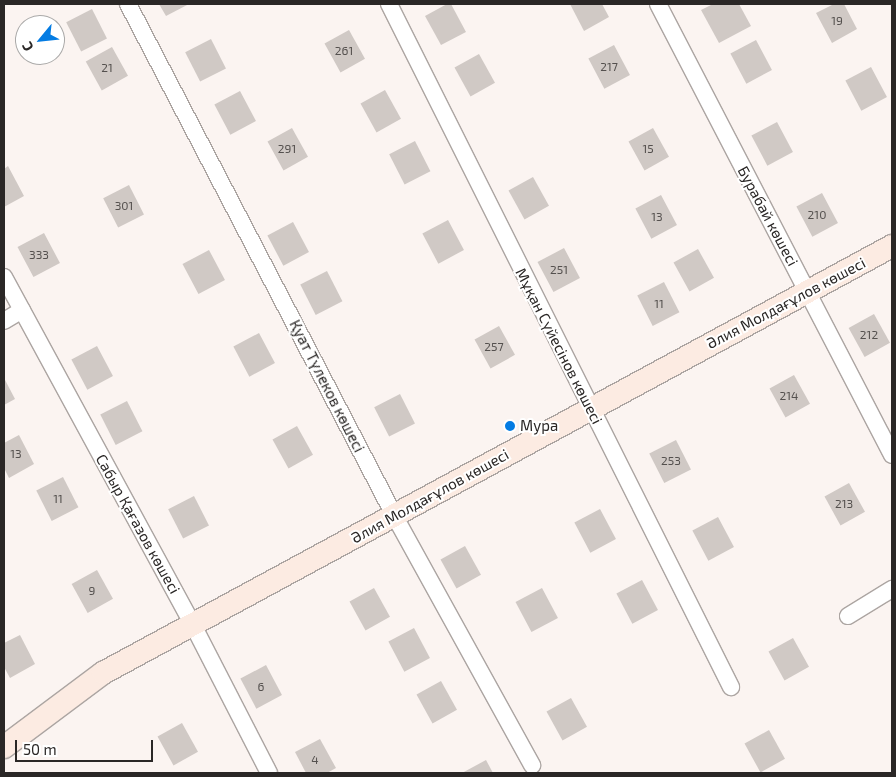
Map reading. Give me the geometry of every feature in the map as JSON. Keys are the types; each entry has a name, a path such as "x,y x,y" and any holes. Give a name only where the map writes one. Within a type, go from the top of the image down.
{"main road":[{"name":"Әлия Молдағұлов көшесі","path":"4,747 103,674 590,408 892,246"}],"street":[{"name":"Қуат Түлеков көшесі","path":"128,4 394,516 532,765"},
{"name":"Мұқан Сүйесінов көшесі","path":"389,4 731,687"},
{"name":"Бурабай көшесi","path":"658,4 892,455"},
{"name":"Сабыр Қағазов көшесі","path":"4,277 193,625 269,773"},
{"path":"4,321 22,310"},
{"path":"848,616 892,589"}],"building":[{"path":"159,4 189,4 166,16"},
{"path":"447,4 451,4 466,32 441,45 425,16"},
{"path":"570,4 602,4 609,17 584,31"},
{"path":"713,4 739,4 751,26 719,43 701,10"},
{"path":"834,4 844,4 857,29 832,43 816,13"},
{"path":"92,9 107,38 81,52 66,22"},
{"path":"349,30 365,59 341,72 325,44"},
{"path":"211,39 226,68 200,82 185,52"},
{"path":"756,40 772,70 746,84 730,54"},
{"path":"614,45 630,75 604,89 588,59"},
{"path":"112,47 128,76 102,90 86,62"},
{"path":"479,54 495,83 471,96 455,68"},
{"path":"871,67 887,97 861,111 845,81"},
{"path":"385,90 401,119 377,132 361,104"},
{"path":"240,91 256,121 230,135 214,105"},
{"path":"777,122 793,152 767,166 751,136"},
{"path":"292,128 308,157 284,170 268,142"},
{"path":"653,128 669,157 645,170 629,142"},
{"path":"415,141 430,171 405,184 389,154"},
{"path":"8,166 24,196 4,207 4,169"},
{"path":"533,177 549,206 525,219 509,191"},
{"path":"129,185 144,214 118,228 103,198"},
{"path":"822,193 838,223 812,237 796,207"},
{"path":"661,195 677,225 651,239 635,209"},
{"path":"448,220 464,250 438,264 422,234"},
{"path":"293,222 309,252 283,266 267,236"},
{"path":"44,233 60,263 33,277 18,247"},
{"path":"564,248 580,278 553,292 538,262"},
{"path":"698,249 714,278 690,291 674,263"},
{"path":"209,250 225,280 198,294 183,264"},
{"path":"327,271 342,301 316,315 300,285"},
{"path":"664,282 679,312 653,326 637,296"},
{"path":"874,314 890,343 865,357 849,328"},
{"path":"499,326 515,355 491,368 475,340"},
{"path":"259,333 275,363 249,377 233,347"},
{"path":"97,346 113,376 87,390 71,360"},
{"path":"794,375 810,404 786,417 770,389"},
{"path":"4,378 15,399 4,405"},
{"path":"400,394 415,423 389,437 374,407"},
{"path":"127,401 142,431 116,445 100,415"},
{"path":"297,426 313,455 289,468 273,440"},
{"path":"19,435 34,464 9,478 4,468 4,443"},
{"path":"676,440 691,469 664,483 649,454"},
{"path":"63,477 78,507 52,521 36,491"},
{"path":"849,483 865,512 841,525 825,497"},
{"path":"194,496 209,525 183,539 168,509"},
{"path":"600,509 616,539 590,553 574,523"},
{"path":"718,517 734,547 708,561 692,531"},
{"path":"465,546 481,575 457,588 441,560"},
{"path":"97,570 113,599 88,613 72,584"},
{"path":"642,580 658,610 632,624 616,594"},
{"path":"374,588 390,617 366,630 350,602"},
{"path":"542,588 558,618 531,632 516,602"},
{"path":"414,628 430,658 404,672 388,642"},
{"path":"20,635 35,664 10,678 4,667 4,643"},
{"path":"793,638 809,667 785,680 769,652"},
{"path":"266,665 282,695 256,709 240,679"},
{"path":"441,681 457,710 433,723 417,695"},
{"path":"571,698 587,727 563,740 547,712"},
{"path":"182,723 198,752 174,765 158,737"},
{"path":"769,730 785,759 761,772 745,744"},
{"path":"320,739 336,768 327,773 306,773 295,752"},
{"path":"486,760 493,773 462,773"}],"place":[{"name":"Мура","path":"510,426"}]}
